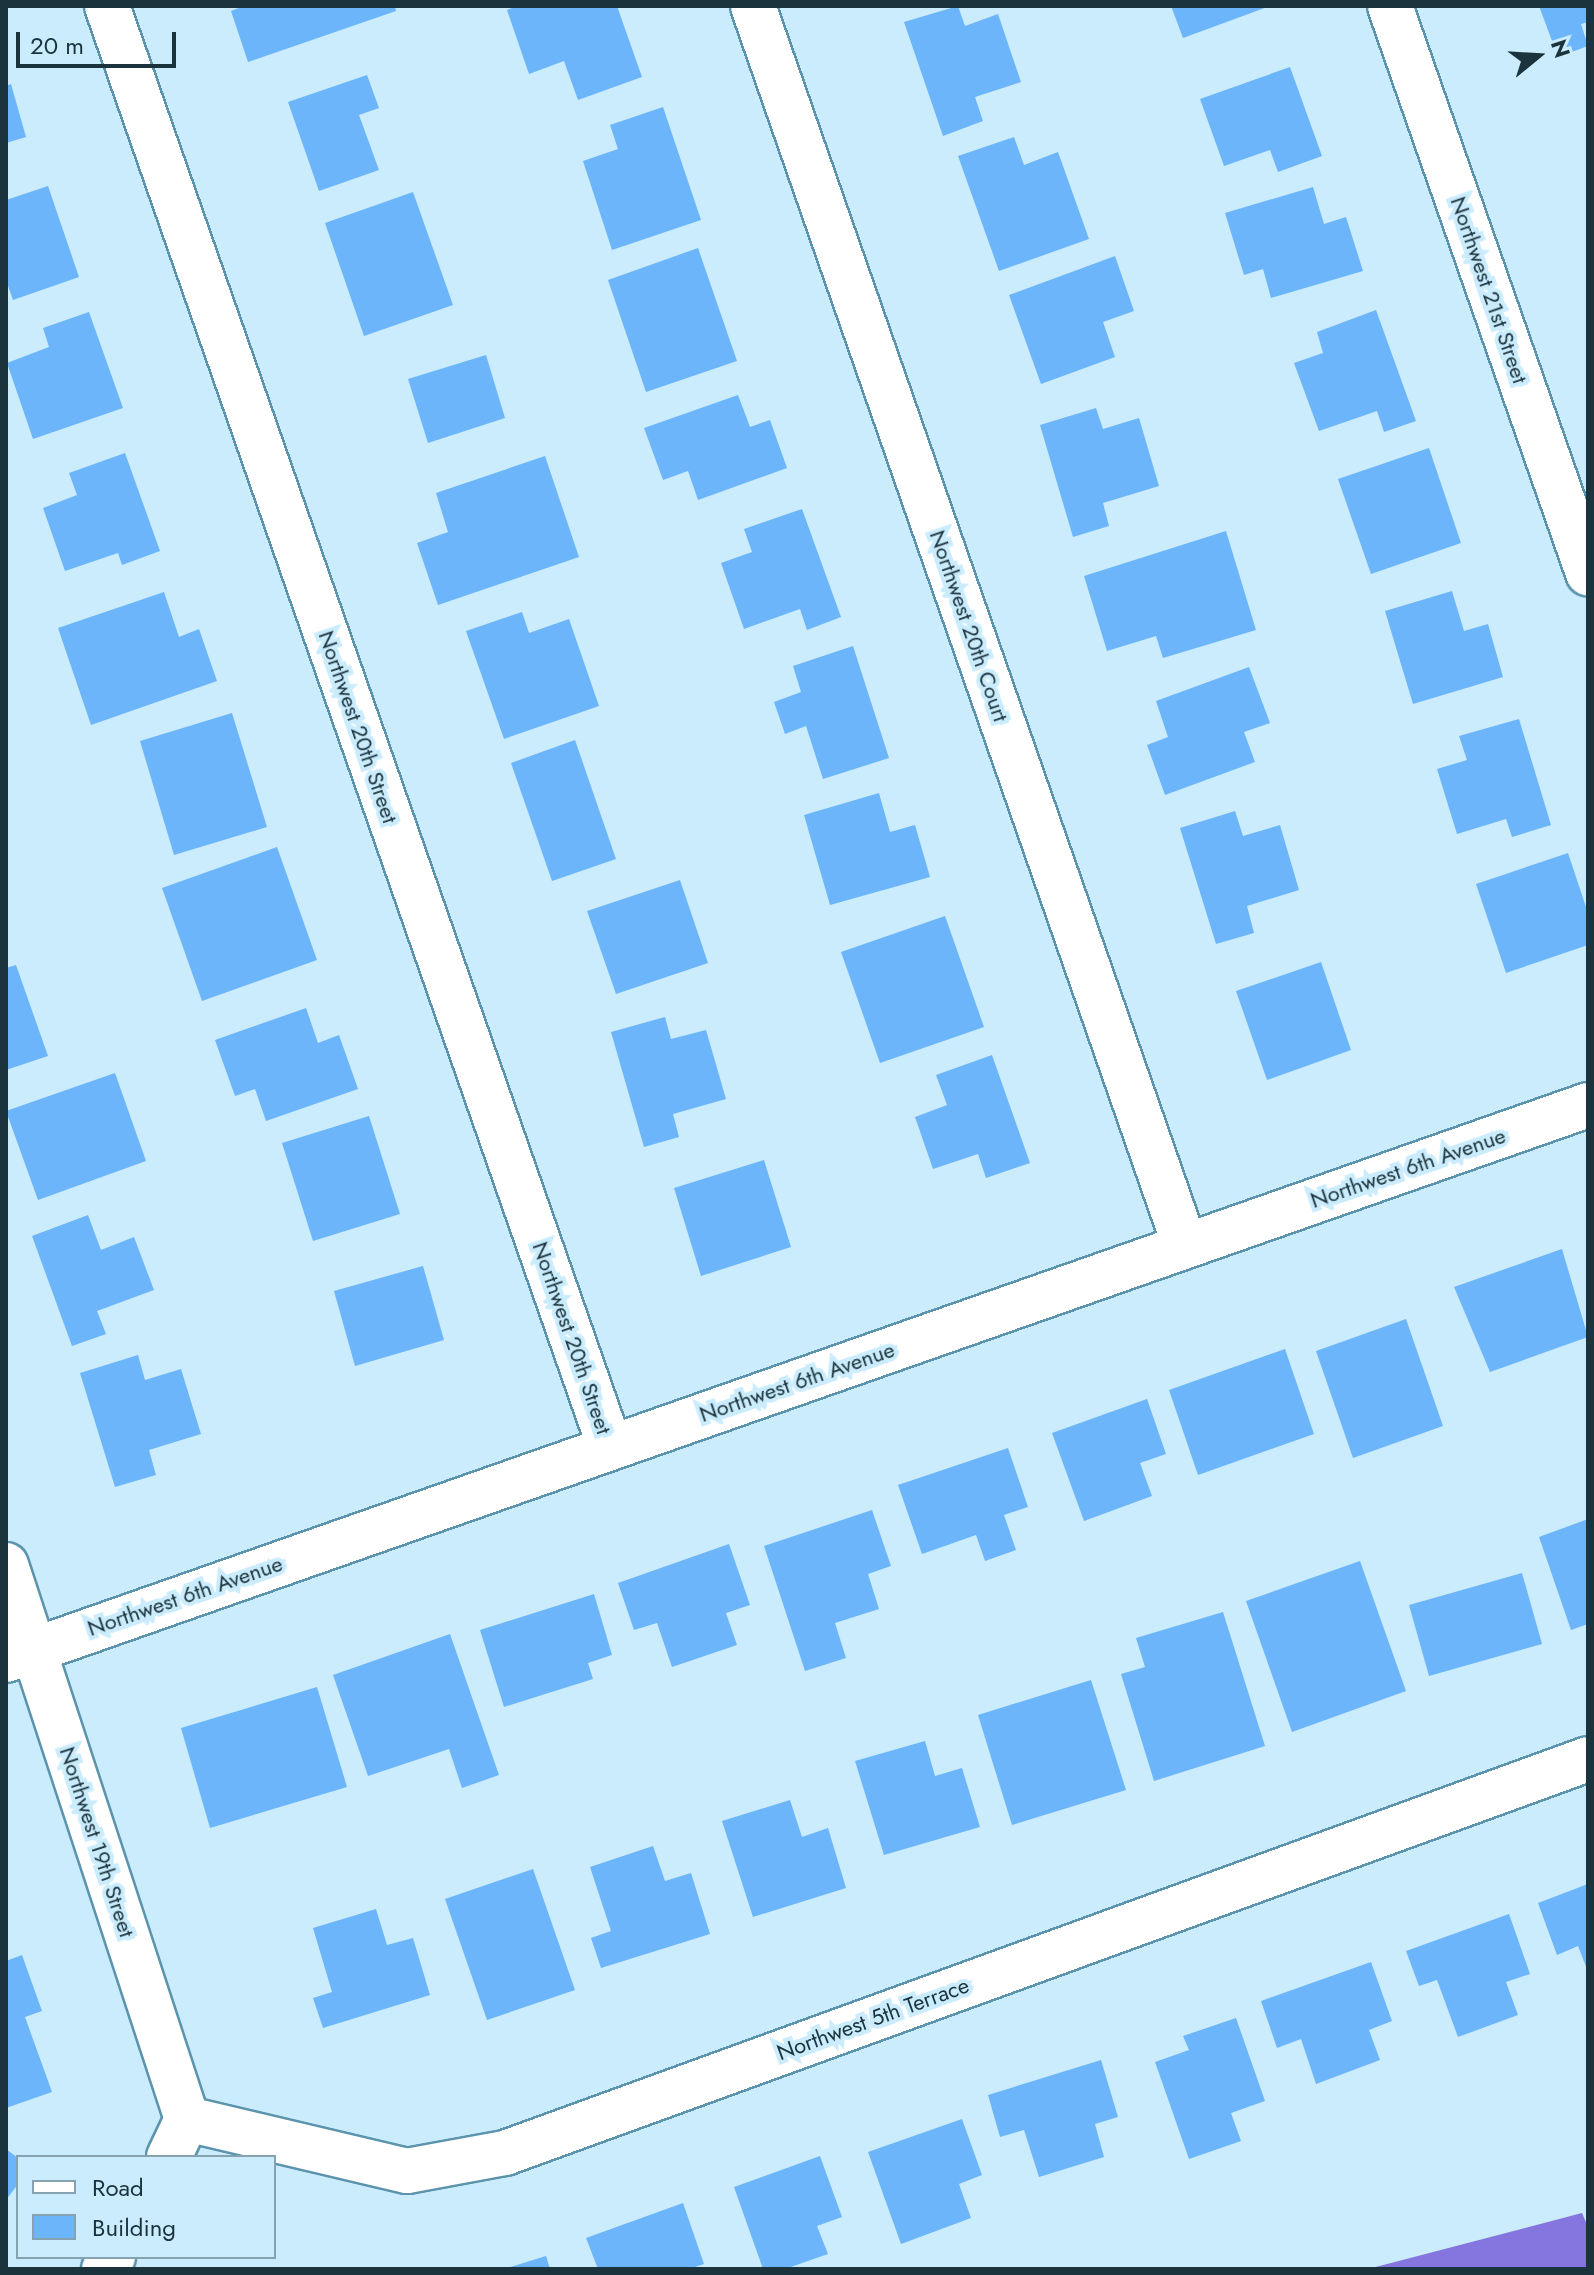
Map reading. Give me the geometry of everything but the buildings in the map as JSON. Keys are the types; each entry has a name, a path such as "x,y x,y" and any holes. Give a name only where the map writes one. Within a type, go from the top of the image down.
{"street":[{"name":"Northwest 20th Street","path":"107,6 610,1447"},
{"name":"Northwest 20th Court","path":"753,6 1185,1246"},
{"name":"Northwest 21st Street","path":"1390,6 1588,573"},
{"name":"Northwest 6th Avenue","path":"20,1654 1588,1105"},
{"name":"Northwest 19th Street","path":"6,1565 20,1654 178,2138"},
{"name":"Northwest 5th Terrace","path":"178,2138 407,2171 505,2153 1588,1759"}],"shaded area":[{"path":"1582,2213 1588,2227 1588,2269 1368,2269"}]}
